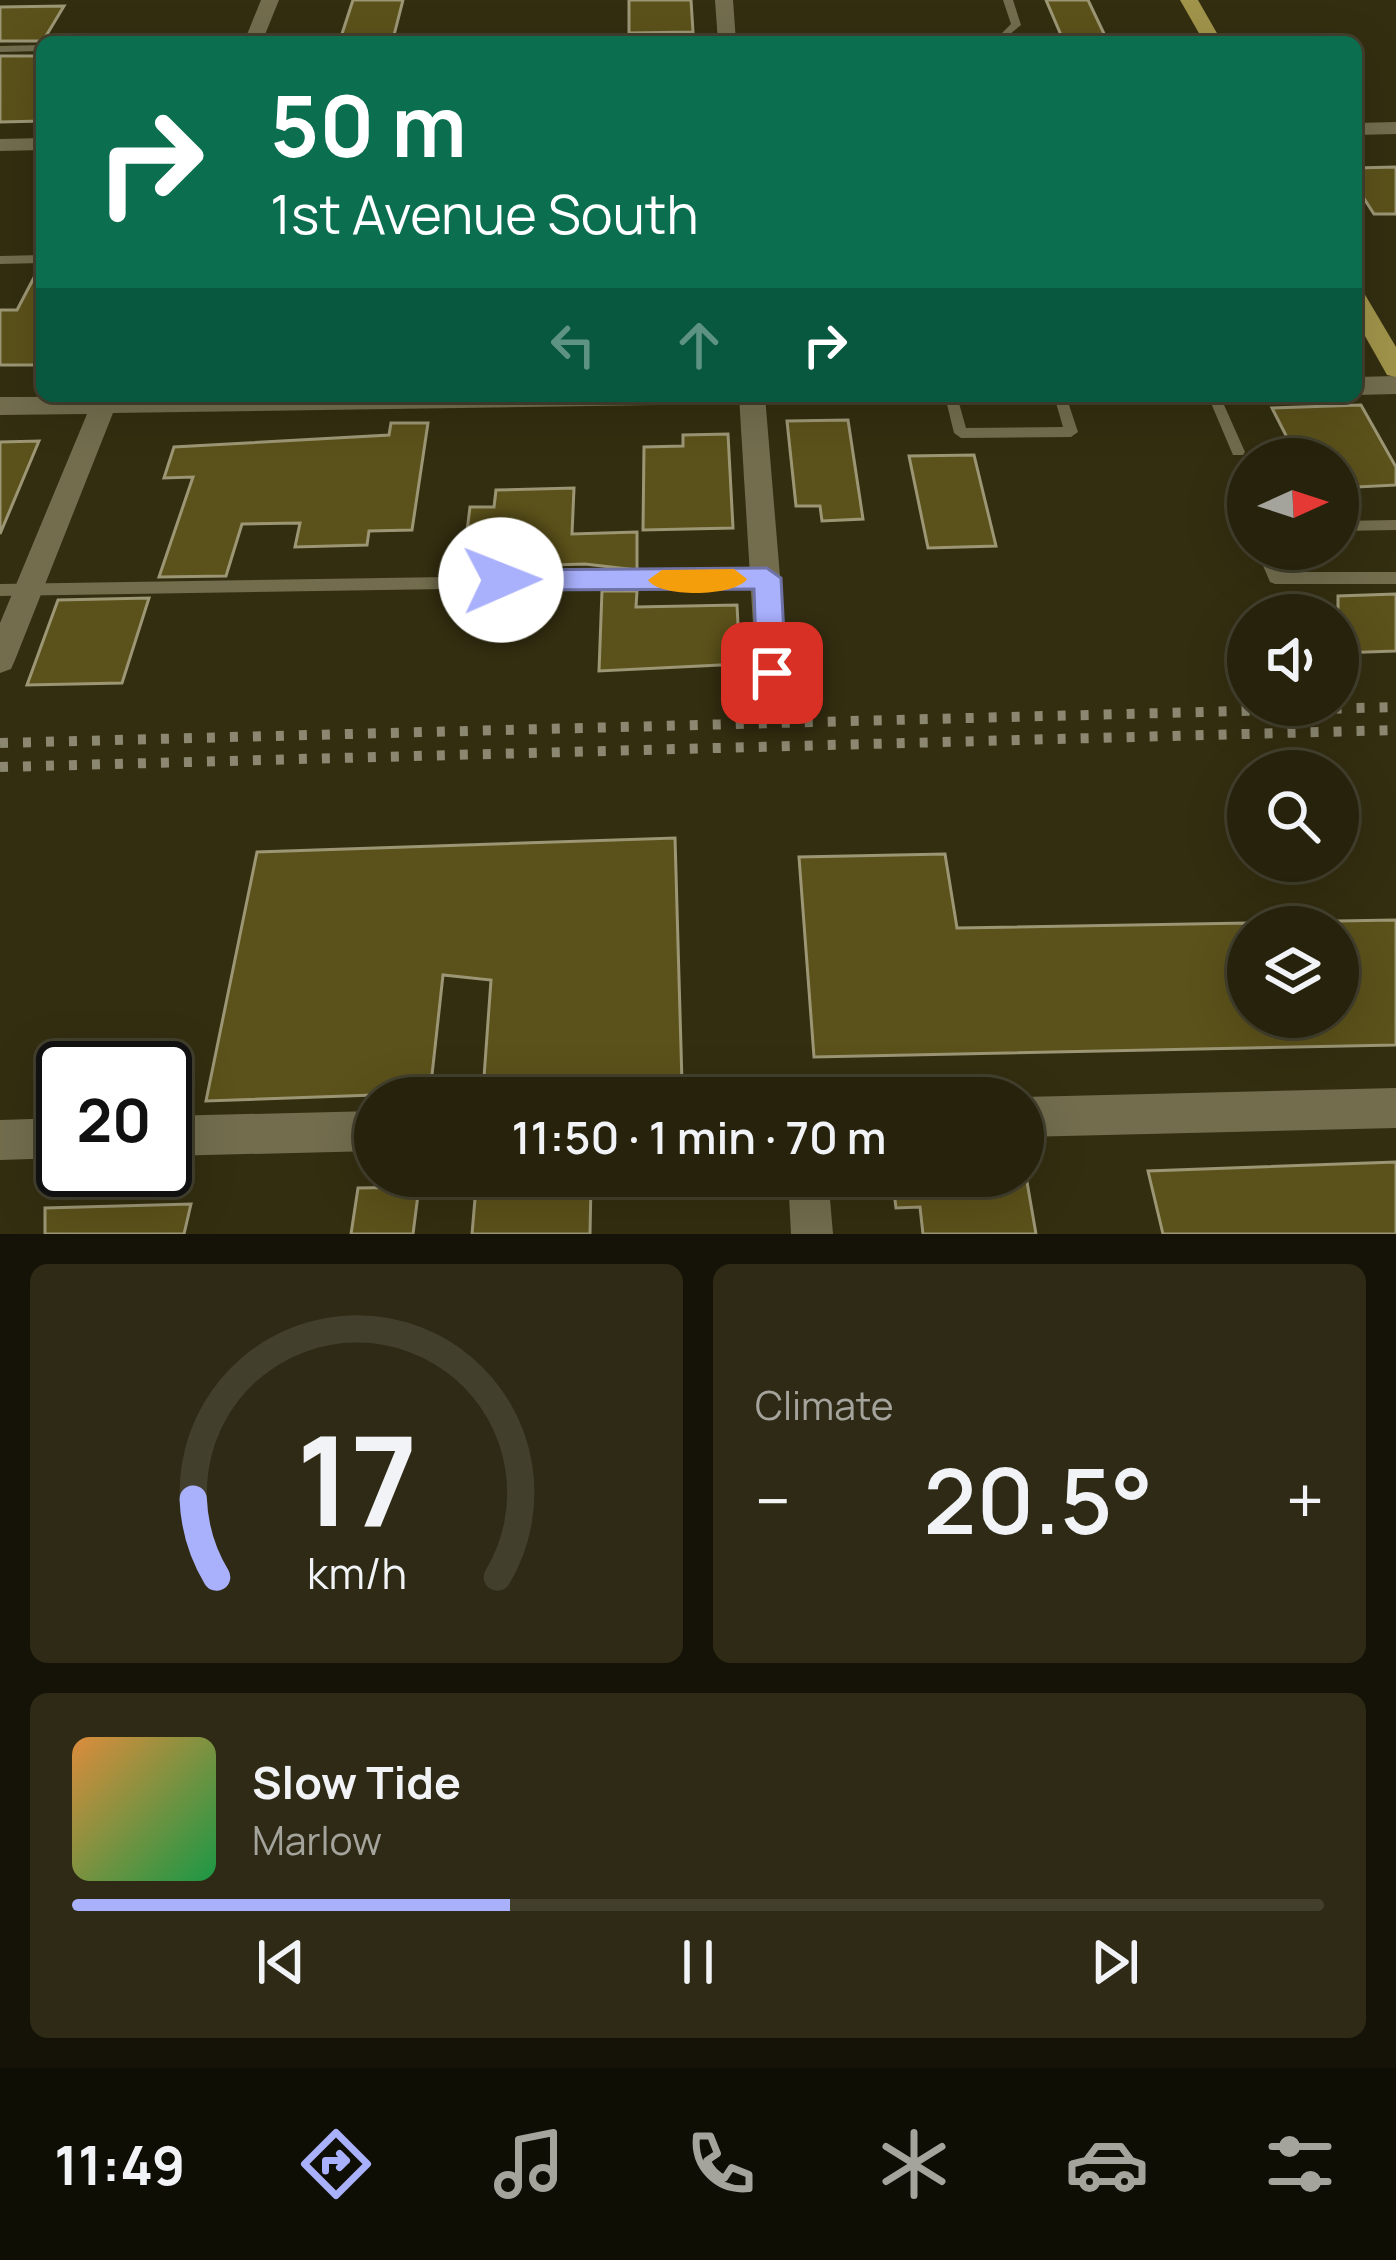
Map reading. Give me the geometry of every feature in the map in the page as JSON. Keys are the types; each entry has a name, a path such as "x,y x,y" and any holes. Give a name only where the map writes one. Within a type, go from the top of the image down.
{"main road":[{"path":"1190,0 1210,36"},
{"path":"1362,309 1396,369"}],"street":[{"path":"255,36 270,0"},
{"path":"724,0 726,36"},
{"path":"1362,128 1396,128"},
{"path":"0,145 36,144"},
{"path":"1362,386 1396,385"},
{"path":"0,406 71,402"},
{"path":"0,659 105,402"},
{"path":"752,402 772,673"},
{"path":"1044,1116 1396,1108"},
{"path":"192,1135 354,1132"},
{"path":"0,1140 36,1139"},
{"path":"809,1197 812,1234"}],"lane":[{"path":"1004,36 1016,25 1008,0"},
{"path":"0,49 36,48"},
{"path":"0,260 36,259"},
{"path":"952,402 961,434 1071,432 1062,402"},
{"path":"1217,402 1232,438"},
{"path":"1359,526 1396,525"},
{"path":"1272,570 1275,578 1396,578"},
{"path":"0,590 767,578"}],"building":[{"path":"353,0 403,0 394,36 341,36"},
{"path":"629,0 691,0 693,32 629,33"},
{"path":"1046,0 1088,0 1105,36 1061,36"},
{"path":"64,6 46,36 36,36 36,41 0,41 0,7"},
{"path":"0,56 36,56 36,121 0,122"},
{"path":"1396,167 1396,214 1374,214 1362,195 1362,168"},
{"path":"36,274 36,365 0,365 0,310 17,310"},
{"path":"1361,405 1396,467 1396,485 1359,487 1359,438 1287,438 1272,408"},
{"path":"848,420 863,519 822,521 820,506 796,506 787,421"},
{"path":"391,423 428,423 412,530 369,531 367,545 295,547 300,523 242,524 226,576 159,577 193,477 164,478 174,447 389,435"},
{"path":"728,434 733,528 643,530 644,447 683,446 683,435"},
{"path":"39,441 0,534 0,442"},
{"path":"974,455 996,546 928,548 909,456"},
{"path":"574,488 572,534 637,532 637,570 585,564 487,567 490,538 466,539 470,507 494,507 496,490"},
{"path":"602,591 637,591 636,607 737,605 740,664 599,671"},
{"path":"1396,594 1396,651 1359,652 1359,595"},
{"path":"149,598 122,683 27,685 58,600"},
{"path":"675,838 682,1077 484,1077 491,980 443,975 432,1077 354,1077 354,1096 206,1101 257,852"},
{"path":"945,854 957,928 1227,923 1227,1038 1359,1038 1359,921 1396,920 1396,1045 814,1057 799,857"},
{"path":"1396,1162 1396,1234 1163,1234 1148,1171"},
{"path":"357,1197 418,1197 413,1234 351,1234"},
{"path":"475,1197 591,1197 590,1234 472,1234"},
{"path":"895,1197 1030,1197 1036,1234 923,1234 920,1207 896,1208"},
{"path":"191,1204 184,1234 45,1234 45,1208"}],"railway":[{"path":"0,743 1396,707"},
{"path":"0,767 1396,730"}],"slow traffic":[{"path":"662,580 734,579"}],"route":[{"path":"501,580 767,578 772,673"}]}
